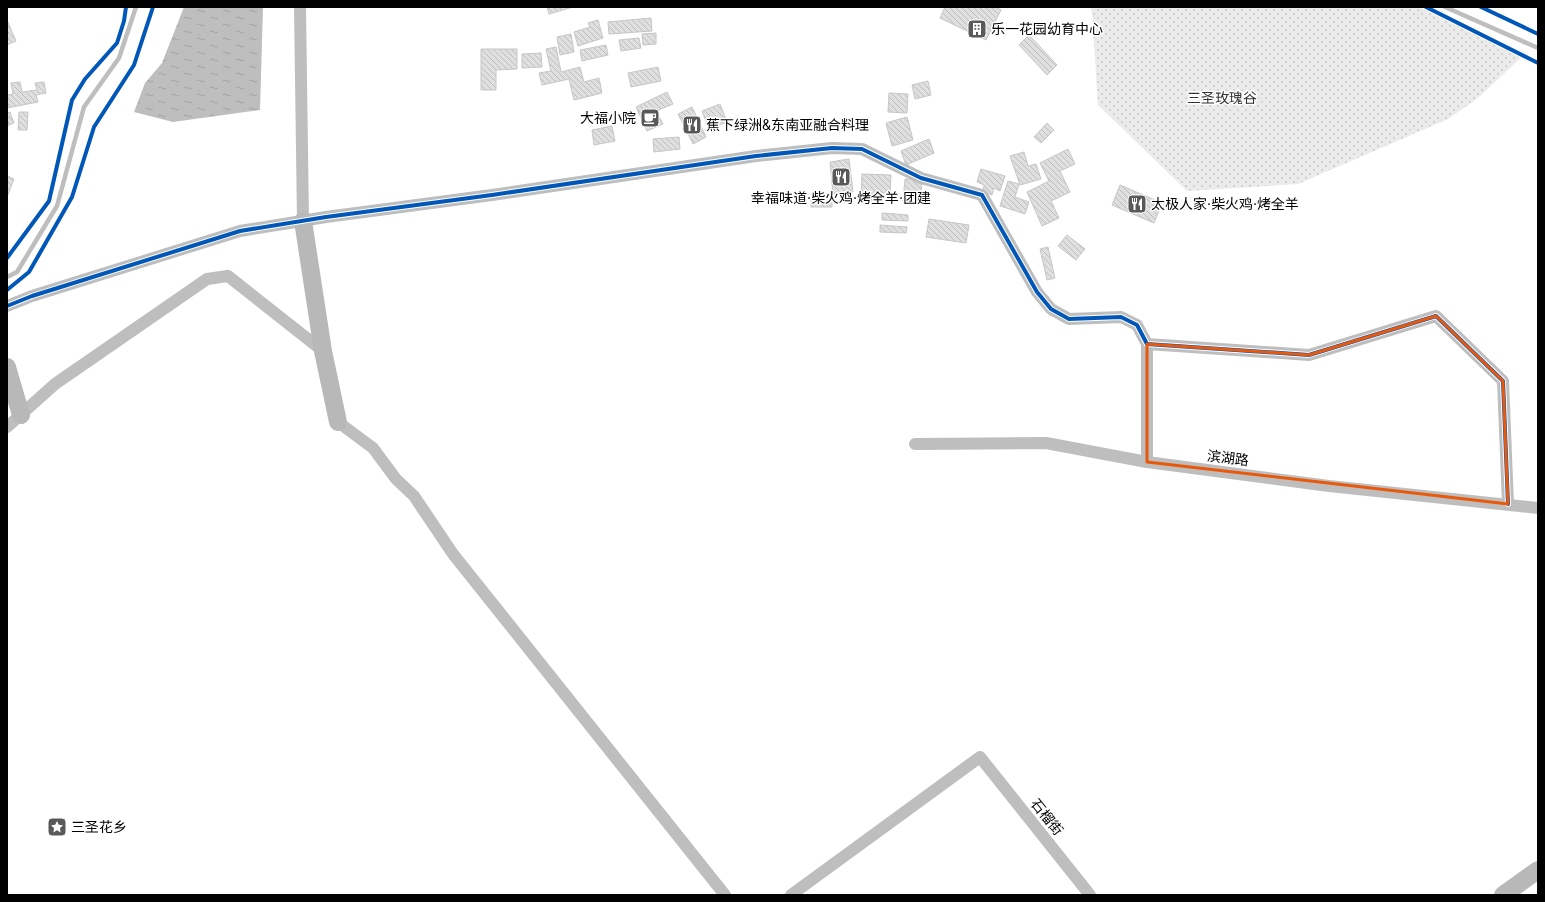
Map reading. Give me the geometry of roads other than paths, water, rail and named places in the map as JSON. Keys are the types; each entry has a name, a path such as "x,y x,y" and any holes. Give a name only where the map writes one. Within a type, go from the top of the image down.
{"street":[{"path":"300,7 303,221 323,351 338,422 373,448 396,479 414,496 453,554 725,895"},
{"path":"7,306 32,296 240,231 756,156 832,148 862,149 921,178 982,196 1037,292 1051,309 1070,319 1121,317 1137,325 1147,344 1147,462"},
{"path":"7,427 55,384 207,279 228,276 323,351"},
{"path":"1147,344 1309,355 1436,316 1503,381 1508,504"},
{"path":"7,367 21,415"},
{"name":"滨湖路","path":"915,444 1046,443 1147,462 1329,486 1538,508"},
{"name":"石榴街","path":"791,895 980,757 1090,895"},
{"path":"1504,895 1538,870"}],"water":[{"path":"184,7 263,7 260,110 173,122 134,112 145,83 162,63"}],"waterway":[{"path":"7,277 17,272 57,206 84,107 119,58 136,7"},
{"path":"1445,7 1538,48"}],"place":[{"name":"乐一花园幼育中心","path":"977,29"},
{"name":"大福小院","path":"650,118"},
{"name":"蕉下绿洲&东南亚融合料理","path":"692,125"},
{"name":"幸福味道·柴火鸡·烤全羊·团建","path":"841,177"},
{"name":"太极人家·柴火鸡·烤全羊","path":"1137,204"},
{"name":"三圣花乡","path":"57,827"}],"park label":[{"name":"三圣玫瑰谷","path":"1222,98"}]}
